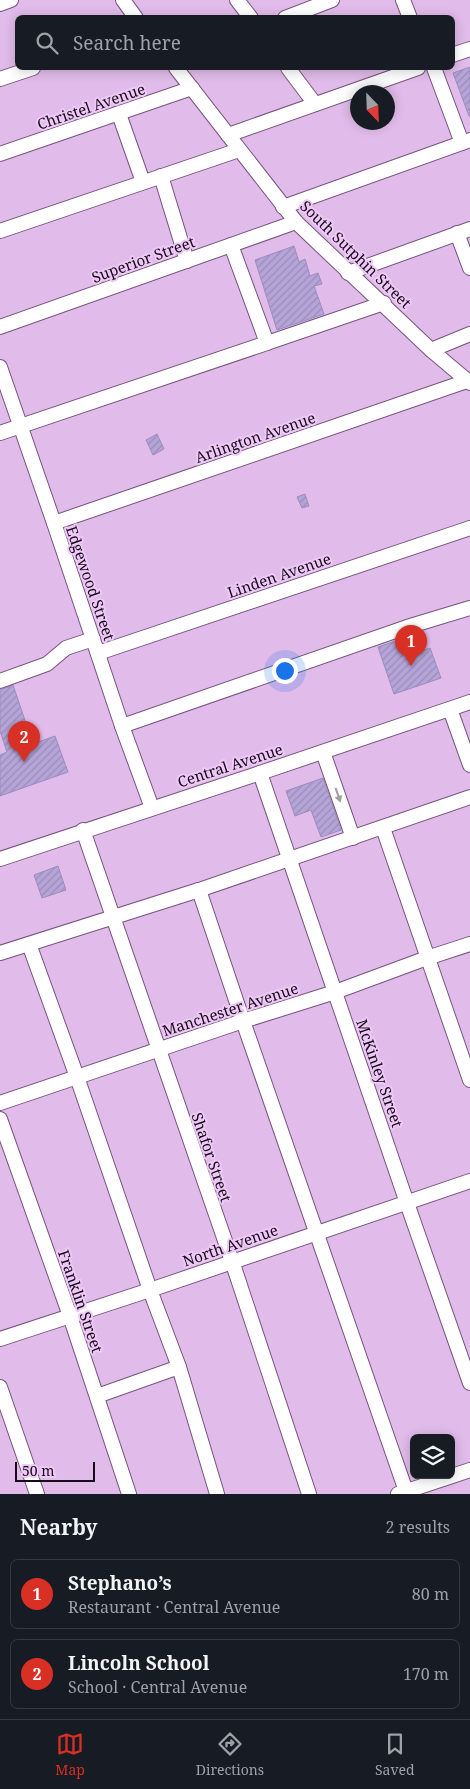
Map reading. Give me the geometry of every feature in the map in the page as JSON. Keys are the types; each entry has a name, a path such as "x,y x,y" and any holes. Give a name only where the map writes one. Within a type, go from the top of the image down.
{"street":[{"path":"0,4 10,0"},
{"path":"123,0 134,15"},
{"path":"237,0 249,15"},
{"path":"293,15 332,0"},
{"path":"403,0 409,15"},
{"path":"455,54 470,49"},
{"path":"0,79 27,70"},
{"name":"South Sutphin Street","path":"178,70 296,222 348,273 384,303 432,350 469,382"},
{"path":"290,70 315,104"},
{"path":"228,135 412,70"},
{"path":"283,207 466,141 435,70"},
{"name":"Christel Avenue","path":"0,154 192,88"},
{"path":"119,114 143,182"},
{"path":"0,231 239,150"},
{"path":"161,176 187,261"},
{"name":"Superior Street","path":"0,327 296,222"},
{"path":"348,273 463,231 470,268"},
{"path":"231,245 267,343"},
{"path":"0,433 384,303"},
{"path":"432,350 470,334"},
{"name":"Edgewood Street","path":"0,367 122,726 152,808"},
{"name":"Arlington Avenue","path":"54,523 469,382"},
{"name":"Linden Avenue","path":"98,653 470,528"},
{"path":"122,726 407,626 470,608"},
{"path":"0,681 47,664 66,648 93,639"},
{"name":"Central Avenue","path":"0,858 470,702"},
{"path":"450,708 470,765"},
{"path":"323,752 352,838"},
{"name":"McKinley Street","path":"260,773 470,1383"},
{"path":"0,953 199,890 470,797"},
{"path":"383,828 470,1080"},
{"name":"Shafor Street","path":"83,830 232,1261 309,1494"},
{"path":"199,890 317,1232 403,1493 470,1470"},
{"path":"28,944 179,1367 217,1494"},
{"name":"Manchester Avenue","path":"0,1103 158,1049 336,992 470,944"},
{"name":"Franklin Street","path":"0,1119 70,1316 129,1494"},
{"name":"North Avenue","path":"0,1338 150,1290 470,1181"},
{"path":"96,1396 179,1367"},
{"path":"0,1387 36,1494"}],"building":[{"path":"470,67 470,116 469,116 453,73"},
{"path":"294,246 299,262 305,259 310,276 318,273 322,284 314,286 324,314 277,330 255,260"},
{"path":"157,434 164,449 153,455 146,440"},
{"path":"305,494 309,506 302,508 297,497"},
{"path":"407,637 413,654 430,648 441,678 394,694 378,647"},
{"path":"13,685 33,744 55,736 68,772 0,796 0,755 7,752 0,731 0,690"},
{"path":"323,778 341,830 321,837 311,810 295,816 286,791"},
{"path":"58,866 66,890 42,898 34,875"}],"place":[{"name":"Stephano’s","path":"411,666"},
{"name":"Lincoln School","path":"24,762"}]}
